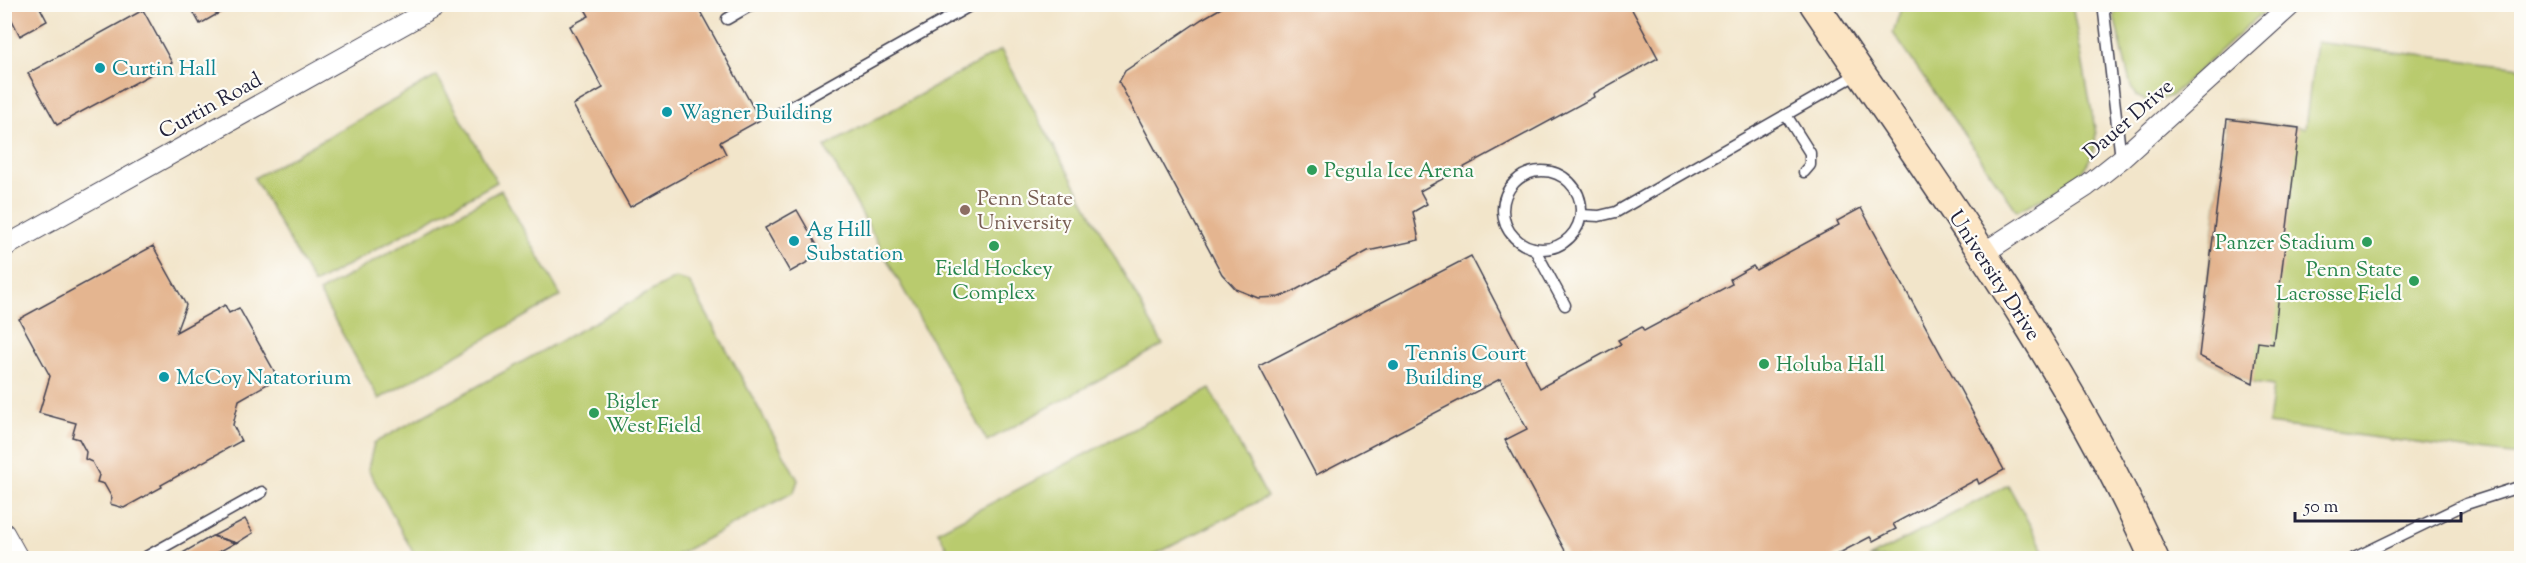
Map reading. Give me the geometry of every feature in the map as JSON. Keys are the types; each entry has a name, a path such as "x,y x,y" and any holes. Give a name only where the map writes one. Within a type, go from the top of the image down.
{"main road":[{"name":"University Drive","path":"1814,4 2043,347 2089,428 2154,558"}],"street":[{"name":"Curtin Road","path":"4,247 440,4"},
{"name":"Dauer Drive","path":"1983,254 2087,186 2121,159 2292,4"},
{"path":"4,533 18,558"}],"lane":[{"path":"727,19 753,4"},
{"path":"780,113 973,4"},
{"path":"2103,4 2121,159"},
{"path":"1581,215 1599,216 1616,212 1860,73"},
{"path":"1786,115 1810,153 1810,165 1804,172"},
{"path":"1533,171 1549,171 1563,176 1574,187 1580,200 1581,215 1576,230 1566,241 1551,248 1534,248 1521,242 1510,232 1504,218 1504,202 1509,189 1520,178 1533,171"},
{"path":"1534,248 1565,305"},
{"path":"2354,558 2466,504 2494,493 2522,486"},
{"path":"144,558 262,492"}],"green space":[{"path":"1902,5 2072,5 2096,134 2092,153 2083,170 2061,187 2017,211 1893,33"},
{"path":"2117,5 2271,5 2171,96 2151,103 2136,96 2131,87 2114,16"},
{"name":"Panzer Stadium","path":"2316,42 2521,68 2520,456 2268,424 2273,386 2253,383 2199,356 2227,119 2305,128"},
{"name":"Field Hockey Complex","path":"1001,50 1163,345 987,441 825,147"},
{"path":"437,76 497,182 314,284 254,178"},
{"path":"501,190 561,296 379,399 319,292"},
{"name":"Bigler West Field","path":"675,278 689,282 798,480 794,492 671,558 416,558 368,469 374,443"},
{"path":"1210,389 1267,497 1148,558 952,558 938,531"},
{"path":"2008,485 2048,558 1869,558"}],"building":[{"path":"4,4 38,4 47,21 20,36"},
{"path":"189,4 235,4 200,24"},
{"name":"Wagner Building","path":"582,4 696,4 760,120 720,142 726,154 630,207 573,105 603,88 570,26 589,16"},
{"name":"Pegula Ice Arena","path":"1228,4 1629,4 1658,58 1593,94 1594,97 1420,191 1427,204 1413,212 1419,240 1368,251 1290,293 1279,297 1258,298 1236,289 1222,274 1119,82 1125,71"},
{"name":"Curtin Hall","path":"143,10 172,63 57,125 28,73"},
{"path":"2227,119 2299,128 2273,344 2258,342 2253,383 2199,356"},
{"name":"Holuba Hall","path":"1861,208 2004,470 1979,484 1977,479 1893,524 1896,529 1873,541 1870,537 1830,558 1569,558 1505,440 1527,429 1500,379 1316,475 1259,366 1471,256 1540,388 1621,344 1618,340 1642,327 1644,331 1732,284 1730,279 1753,266 1756,270 1839,225 1837,221"},
{"name":"Ag Hill Substation","path":"797,210 822,254 790,272 765,228"},
{"name":"McCoy Natatorium","path":"153,246 186,305 176,332 225,305 229,313 239,308 278,378 239,400 233,425 241,441 124,508 110,504 112,498 104,484 97,482 99,475 92,462 85,459 86,452 79,439 72,437 76,423 39,413 50,376 19,319"},
{"path":"245,519 253,533 237,543 213,536"},
{"path":"212,536 235,543 208,558 174,558"}],"place":[{"name":"Curtin Hall","path":"100,68"},
{"name":"Wagner Building","path":"667,112"},
{"name":"Pegula Ice Arena","path":"1312,170"},
{"name":"Penn State University","path":"965,210"},
{"name":"Ag Hill Substation","path":"794,241"},
{"name":"Panzer Stadium","path":"2367,242"},
{"name":"Field Hockey Complex","path":"994,246"},
{"name":"Penn State Lacrosse Field","path":"2414,281"},
{"name":"Holuba Hall","path":"1764,364"},
{"name":"Tennis Court Building","path":"1393,365"},
{"name":"McCoy Natatorium","path":"164,377"},
{"name":"Bigler West Field","path":"594,413"}]}
